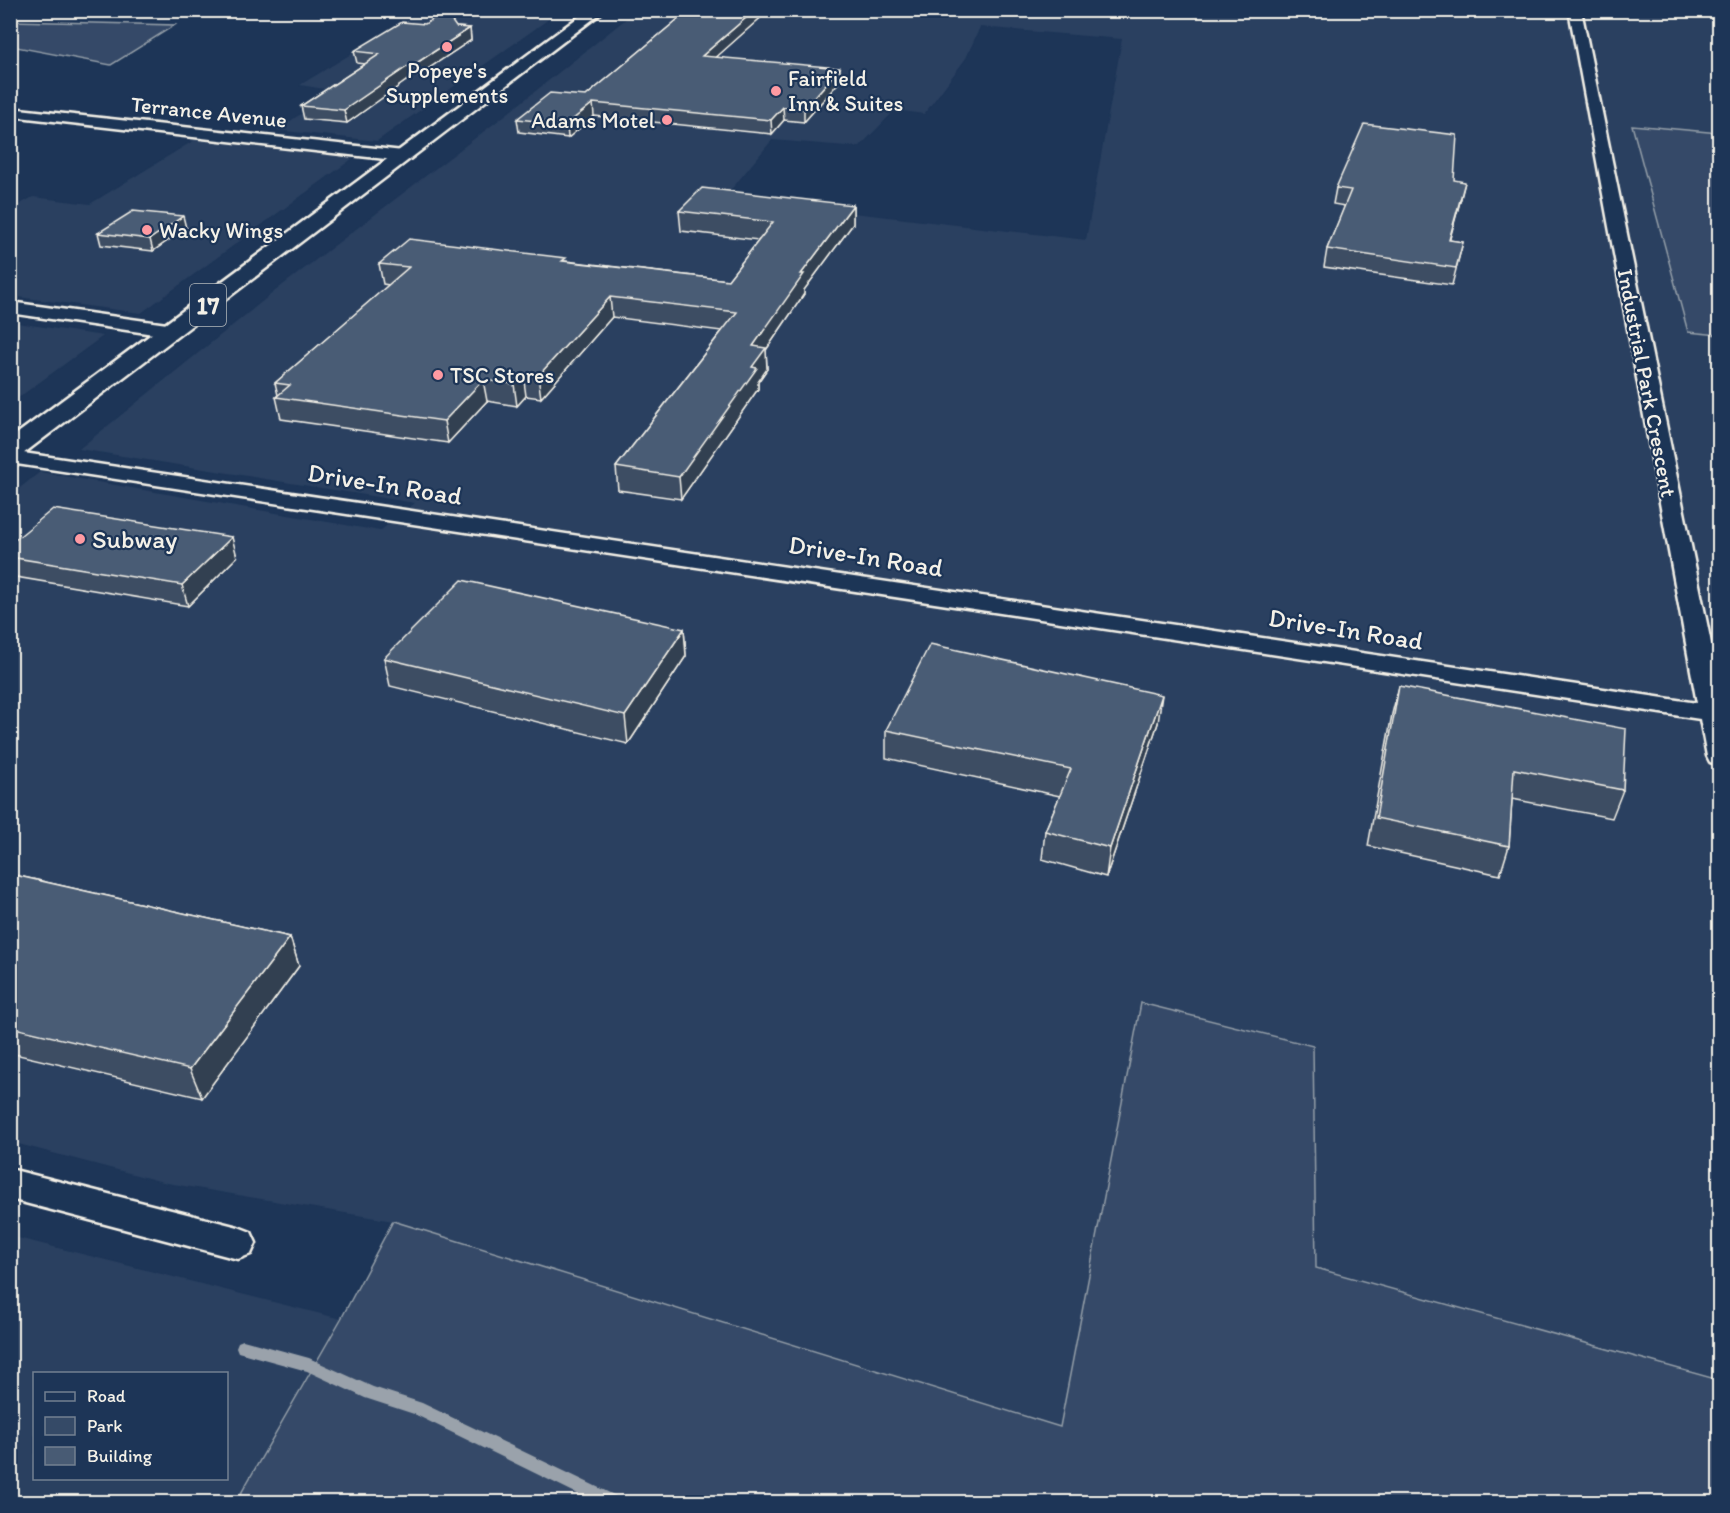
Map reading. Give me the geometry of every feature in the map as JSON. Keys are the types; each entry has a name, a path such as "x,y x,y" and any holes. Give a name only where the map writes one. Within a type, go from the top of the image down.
{"highway":[{"name":"17","path":"10,452 174,331 598,10"}],"street":[{"name":"Industrial Park Crescent","path":"1575,10 1719,756"},
{"name":"Terrance Avenue","path":"10,112 404,156"},
{"path":"10,307 174,331"},
{"name":"Drive-In Road","path":"10,457 1712,713"},
{"path":"10,1184 238,1243"}],"shaded area":[{"path":"422,11 560,11 377,141 276,130 337,91 300,85"},
{"path":"636,11 1719,11 1719,1380 1316,1268 1313,1046 1141,1003 1060,1427 393,1221 167,1183 11,1142 11,495 40,472 380,531 415,503 79,449 279,288 508,113","holes":["980,27 1122,39 1086,240 724,198 772,140 859,147 895,110 924,114 966,58"]},
{"path":"198,138 356,156 141,313 11,296 10,251 20,245 11,243 11,209 33,197 90,204"},
{"path":"11,322 103,336 11,403"},
{"path":"10,1236 341,1319 236,1502 11,1502"}],"green space":[{"path":"11,21 175,25 111,65 11,46"},
{"path":"1632,125 1719,133 1719,335 1688,332"},
{"path":"1141,1003 1313,1046 1316,1268 1719,1380 1719,1502 236,1502 341,1319 393,1221 1060,1427"}],"building":[{"path":"689,10 755,10 702,56 840,68 804,109 783,107 771,120 593,103 567,124 517,119 550,93 586,96"},
{"path":"445,11 456,27 470,28 415,64 411,64 344,110 301,106 380,54 354,51 402,22 425,24"},
{"path":"1364,124 1457,135 1454,180 1465,182 1449,240 1463,242 1456,268 1327,249 1351,190 1336,188"},
{"path":"702,188 853,205 801,274 804,274 753,346 766,348 752,367 757,368 679,477 616,467 737,312 610,297 538,376 523,374 514,384 483,380 444,421 276,397 290,385 275,383 409,267 379,264 409,239 566,258 562,261 728,280 773,222 679,211"},
{"path":"133,211 183,216 150,239 98,233"},
{"path":"53,509 232,537 182,585 10,557 10,544"},
{"path":"462,580 684,629 625,716 384,658"},
{"path":"930,644 1162,695 1110,848 1045,831 1071,769 886,730"},
{"path":"1399,686 1626,729 1623,790 1514,769 1509,846 1376,818"},
{"path":"10,874 290,937 190,1069 10,1027"}],"waterway":[{"path":"243,1347 309,1365 370,1393 417,1408 610,1502"}],"place":[{"name":"Popeye's Supplements","path":"447,47"},
{"name":"Fairfield Inn & Suites","path":"776,91"},
{"name":"Adams Motel","path":"667,120"},
{"name":"Wacky Wings","path":"147,230"},
{"name":"TSC Stores","path":"438,375"},
{"name":"Subway","path":"80,539"}]}
